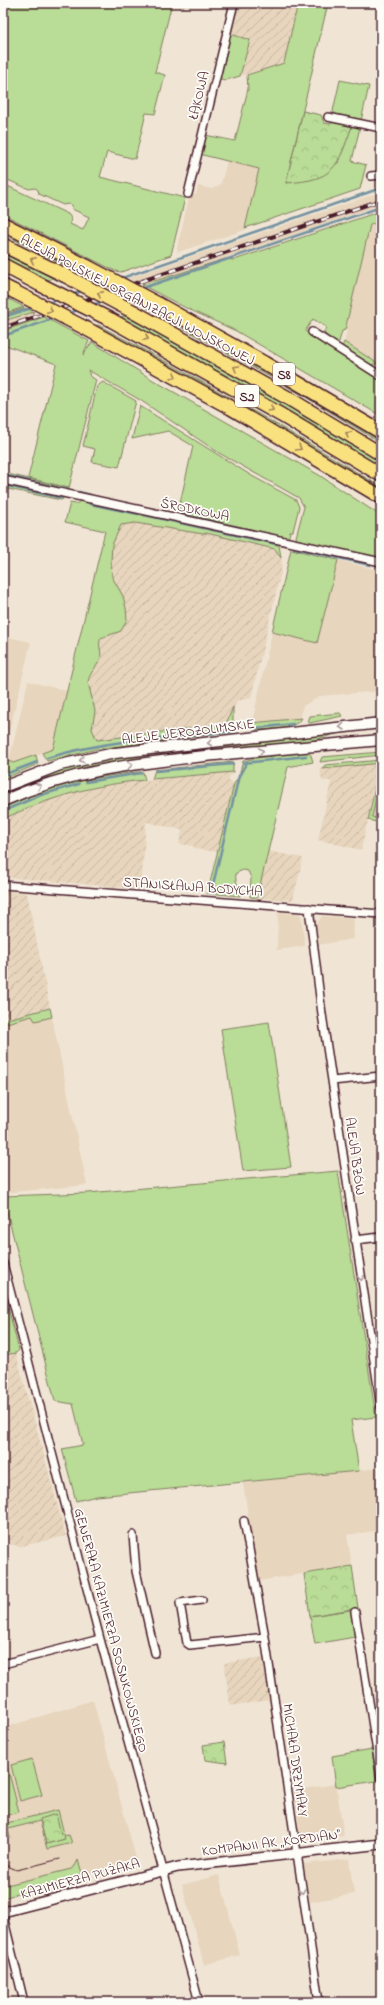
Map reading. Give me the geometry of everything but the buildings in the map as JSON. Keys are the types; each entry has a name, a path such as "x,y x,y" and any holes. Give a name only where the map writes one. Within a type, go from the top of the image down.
{"highway":[{"name":"S8","path":"3,224 158,304 264,363 381,432"},
{"name":"ALEJA POLSKIEJ ORGANIZACJI WOJSKOWEJ","path":"3,245 134,312 288,398 381,454"},
{"name":"S2","path":"3,265 111,320 268,408 381,475"},
{"path":"3,286 187,383 381,497"},
{"path":"320,460 381,505"}],"main road":[{"name":"ALEJE JEROZOLIMSKIE","path":"3,787 60,765 114,753 381,723"},
{"name":"ALEJE JEROZOLIMSKIE","path":"3,801 56,780 110,768 222,754 381,740"}],"street":[{"name":"ŁĄKOWA","path":"188,194 234,3"},
{"path":"328,117 381,128"},
{"path":"371,176 381,175"},
{"path":"312,332 381,376"},
{"name":"ŚRODKOWA","path":"3,480 381,562"},
{"name":"STANISŁAWA BODYCHA","path":"3,885 381,914"},
{"name":"ALEJA BZÓW","path":"309,908 309,919 332,1081 381,1407"},
{"path":"332,1081 381,1076"},
{"path":"355,1240 381,1237"},
{"name":"GENERAŁA KAZIMIERZA SOSNKOWSKIEGO","path":"3,1263 100,1638 199,2002"},
{"name":"MICHAŁA DRZYMAŁY","path":"244,1522 265,1637 319,2002"},
{"path":"133,1535 136,1571 155,1653"},
{"path":"202,1600 180,1603 187,1643 190,1645 265,1637"},
{"path":"355,1612 381,1778"},
{"path":"3,1664 100,1638"},
{"name":"KOMPANII AK „KORDIAN”","path":"164,1870 381,1844"},
{"name":"KAZIMIERZA PUŻAKA","path":"3,1912 164,1870"},
{"path":"3,1916 24,2002"}],"shaded area":[{"path":"237,3 276,3 297,8 284,63 240,76 250,40 230,34"},
{"path":"227,161 259,169 245,230 178,252 177,248 190,194 196,195 198,186 212,189 221,184"},
{"path":"381,192 381,205 225,259 142,285 128,278"},
{"path":"381,221 381,366 344,342 347,331 345,330 370,225"},
{"path":"34,312 43,317 3,331 3,321"},
{"path":"110,511 275,549 279,554 282,561 281,572 251,698 237,701 226,724 97,740 53,749"},
{"path":"338,560 381,571 381,691 320,696 303,706 299,719 252,723 272,632 317,643"},
{"path":"3,636 31,642 3,758"},
{"path":"28,681 67,691 53,749 13,763 9,761"},
{"path":"381,763 381,823 368,820"},
{"path":"381,763 361,850 318,840 331,781 322,781 320,769"},
{"path":"233,772 228,779 234,784 217,852 196,849 193,846 179,844 182,830 146,822 141,889 3,877 3,819 50,799 98,787 137,781"},
{"path":"268,851 303,858 293,900 257,898"},
{"path":"3,891 27,893 50,1008 3,1020"},
{"path":"278,912 299,914 301,916 305,946 277,950"},
{"path":"322,916 354,918 353,939 318,945 315,926"},
{"path":"50,1008 87,1185 3,1193 3,1020"},
{"path":"16,1353 66,1536 18,1547 15,1545 10,1545 10,1536 3,1538 3,1355"},
{"path":"381,1468 381,1530 347,1535 352,1566 258,1581 243,1483"},
{"path":"263,1657 269,1700 230,1706 224,1663"},
{"path":"93,1700 136,1858 132,1864 3,1898 3,1728"},
{"path":"336,1784 344,1836 301,1840 294,1790"},
{"path":"349,1859 354,1894 310,1902 304,1864"},
{"path":"219,1875 240,1955 204,1965 182,1885"}],"green space":[{"path":"3,3 172,3 155,72 165,75 155,114 146,113 135,159 107,152 100,177 185,198 171,255 121,272 115,271 3,214 3,184 68,214 71,218 70,224 83,230 89,217 72,209 72,205 63,205 39,194 38,190 35,188 29,189 3,178"},
{"path":"298,3 328,3 286,183 338,163 352,126 360,127 352,161 366,165 360,189 245,228 259,169 199,154 205,135 235,141 248,89 247,75 284,63"},
{"path":"230,34 250,40 240,76 223,81 219,76"},
{"path":"340,80 369,86 361,121 336,115 333,111"},
{"path":"303,111 321,115 324,123 330,124 334,122 352,126 342,152 332,169 315,179 286,183"},
{"path":"381,211 381,221 370,225 345,330 342,331 339,342 335,343 324,333 326,327 313,319 305,331 381,380 381,416 236,331 186,308 142,285 225,259 234,260"},
{"path":"3,230 80,269 76,271 3,234"},
{"path":"3,253 53,278 49,280 3,257"},
{"path":"3,296 24,307 3,314"},
{"path":"152,306 220,343 381,438 381,443 304,396 147,308"},
{"path":"25,308 34,312 3,321 3,315"},
{"path":"125,316 286,405 381,462 381,467 285,409 120,317"},
{"path":"44,317 89,341 83,355 92,342 153,380 319,475 381,516 381,560 298,542 296,537 304,507 299,498 219,453 140,400 88,370 90,376 96,380 69,488 28,478 56,364 3,344 3,331"},
{"path":"98,325 241,404 311,445 381,487 381,492 93,326"},
{"path":"344,342 377,363 369,365 342,347"},
{"path":"103,382 136,401 119,467 92,462 95,449 83,446 97,386"},
{"path":"140,406 252,476 296,500 299,507 293,531 290,532 288,539 177,516 193,446 168,431 132,439"},
{"path":"3,473 69,488 68,492 3,478"},
{"path":"3,482 63,495 63,499 61,500 3,488"},
{"path":"80,501 88,501 279,545 281,558 275,549 206,533 203,534 135,523 121,525 112,545 112,577 123,596 127,620 121,631 101,638 101,657 88,682 95,711 92,729 97,740 226,724 233,707 233,721 236,731 97,749 47,761 42,753 53,749 105,531 65,522 70,503 76,504"},
{"path":"291,549 338,560 317,643 272,632"},
{"path":"340,713 342,716 310,723 308,722 310,716"},
{"path":"302,718 293,725 281,728 256,730 256,727 251,725 252,723"},
{"path":"336,734 306,742 191,752 114,763 76,771 39,782 3,796 3,792 56,771 113,758"},
{"path":"306,752 311,755 313,762 288,767 257,898 250,897 251,878 248,871 243,870 236,873 236,881 240,896 206,893 208,891 234,784 239,776 243,761 262,757"},
{"path":"381,752 381,755 320,762 322,757"},
{"path":"36,755 38,764 3,779 3,769 9,761 13,763"},
{"path":"381,760 381,763 322,769 325,765"},
{"path":"233,762 233,772 152,779 155,770"},
{"path":"379,770 381,770 381,776 372,817 381,819 381,823 368,820"},
{"path":"143,772 145,780 107,785 72,793 38,804 3,819 3,808 35,794 85,780"},
{"path":"50,1008 52,1017 35,1021 32,1016 3,1024 3,1020"},
{"path":"269,1022 291,1167 243,1171 221,1029"},
{"path":"338,1171 376,1417 351,1420 359,1471 97,1496 76,1501 62,1449 83,1445 73,1404 55,1401 3,1196 88,1193"},
{"path":"3,1288 19,1350 16,1353 3,1355"},
{"path":"352,1566 358,1608 310,1616 304,1574"},
{"path":"351,1610 355,1637 315,1644 310,1616"},
{"path":"224,1742 227,1763 205,1760 203,1745"},
{"path":"372,1749 376,1781 336,1787 332,1756"},
{"path":"32,1759 42,1795 20,1801 11,1765"},
{"path":"7,1765 19,1812 3,1816 3,1766"},
{"path":"58,1810 64,1834 46,1844 64,1839 64,1836 69,1835 72,1843 47,1849 40,1821 8,1829 10,1838 3,1832 3,1824"},
{"path":"56,1814 61,1834 63,1834 65,1839 46,1844 40,1819"},
{"path":"78,1860 83,1876 3,1898 3,1886 71,1869 75,1866"}],"waterway":[{"path":"119,279 381,188"},
{"path":"140,289 381,207"},
{"path":"97,286 107,283"},
{"path":"72,295 84,290"},
{"path":"115,297 127,293"},
{"path":"47,303 60,299"},
{"path":"92,305 105,301"},
{"path":"3,317 35,307"},
{"path":"68,314 80,309"},
{"path":"3,336 55,318"},
{"path":"3,475 68,490"},
{"path":"3,485 62,498"},
{"path":"79,492 91,495"},
{"path":"90,504 138,514"},
{"path":"180,514 281,537"},
{"path":"144,515 276,544"},
{"path":"294,548 370,565"},
{"path":"256,728 293,724"},
{"path":"47,758 117,743 164,737 235,731"},
{"path":"244,763 306,756"},
{"path":"3,775 37,762"},
{"path":"211,893 239,776 247,762"},
{"path":"156,771 233,764"},
{"path":"86,782 141,773"},
{"path":"3,811 41,795 79,784"}],"tram line":[{"path":"3,1858 7,1866 17,1870 60,1859"}],"railway":[{"path":"3,328 381,200"}]}
